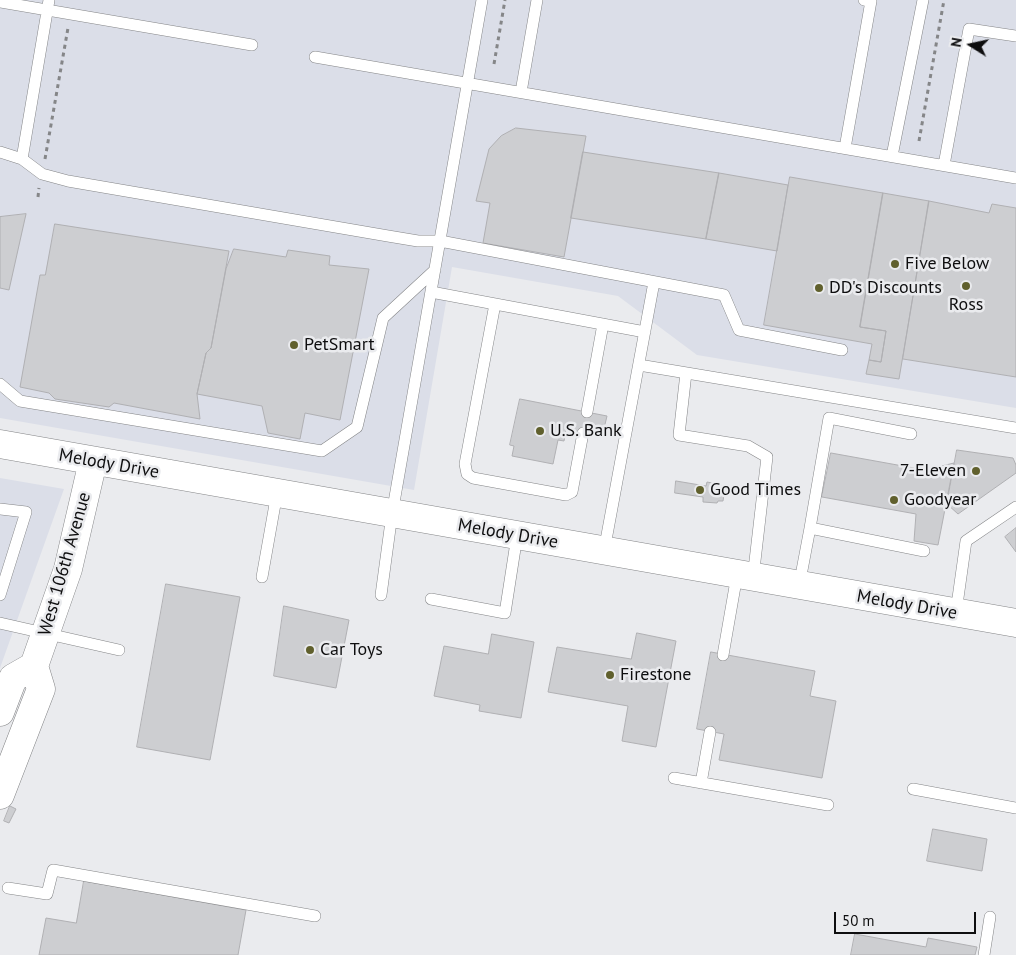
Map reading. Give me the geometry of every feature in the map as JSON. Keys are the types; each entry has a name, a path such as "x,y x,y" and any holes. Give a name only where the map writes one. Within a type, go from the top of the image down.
{"street":[{"name":"Melody Drive","path":"0,444 956,614 1016,623"},
{"name":"West 106th Avenue","path":"34,666 68,569 93,461"},
{"path":"0,712 13,678 34,666 41,689 0,796"}],"lane":[{"path":"380,595 392,514 482,0"},
{"path":"521,92 537,0"},
{"path":"845,148 871,1 864,0"},
{"path":"892,156 923,0"},
{"path":"0,2 48,5 71,14 252,45"},
{"path":"22,159 48,5"},
{"path":"944,165 969,29 1016,36"},
{"path":"315,57 1016,178"},
{"path":"0,152 22,159 42,174 68,181 418,241 440,241 724,295 739,330 842,350"},
{"path":"0,384 20,402 322,451 357,427 383,318 435,270"},
{"path":"604,551 654,282"},
{"path":"431,292 645,332"},
{"path":"495,304 466,464 467,474 473,478 566,495 572,492 583,433"},
{"path":"587,412 603,324"},
{"path":"639,364 1016,428"},
{"path":"686,373 678,434 748,446 767,457 745,576 724,654"},
{"path":"799,586 829,418 911,434"},
{"path":"262,577 277,493"},
{"path":"956,614 966,541 1016,507"},
{"path":"0,509 26,512 0,595"},
{"path":"810,528 924,551"},
{"path":"431,599 505,613 517,536"},
{"path":"0,623 119,650"},
{"path":"701,783 710,732"},
{"path":"674,778 828,805"},
{"path":"913,789 1016,808"},
{"path":"8,888 47,894 53,870 316,916"},
{"path":"984,955 990,917"}],"path":[{"path":"494,64 505,0"},
{"path":"919,141 944,0"},
{"path":"38,197 71,14"}],"shaded area":[{"path":"0,0 1016,0 1016,408 697,355 618,296 452,267 414,490 0,418"},
{"path":"0,478 64,489 0,668"}],"building":[{"path":"516,128 586,136 564,257 483,243 490,203 476,201 489,149 501,136"},
{"path":"583,152 719,173 706,239 571,218"},
{"path":"719,173 788,185 777,251 706,239"},
{"name":"DD's Discounts","path":"790,177 883,193 860,327 886,331 881,362 869,360 872,344 764,325"},
{"name":"Five Below","path":"883,193 929,201 899,379 866,374 869,360 881,362 886,331 860,327"},
{"name":"Ross","path":"929,201 989,213 992,204 1016,208 1016,377 903,359"},
{"path":"26,214 9,290 0,288 0,217"},
{"path":"55,224 229,251 211,348 206,353 197,394 200,419 114,403 109,407 55,399 49,393 20,387 40,275 45,275"},
{"path":"234,249 286,257 288,250 330,256 329,265 369,269 340,420 305,413 300,439 268,433 262,406 197,394 206,353 211,348 226,269"},
{"name":"U.S. Bank","path":"520,399 607,416 602,437 566,430 564,441 558,440 553,464 512,456 514,446 510,445"},
{"path":"957,450 1013,458 1016,465 1016,473 958,514 947,504"},
{"name":"Goodyear","path":"831,453 925,470 954,463 938,545 914,541 916,514 822,497"},
{"name":"Good Times","path":"676,481 706,486 707,482 722,485 721,487 725,488 723,501 718,501 717,503 703,502 703,497 675,493"},
{"path":"1016,528 1016,552 1005,537"},
{"path":"166,584 240,597 210,760 137,747"},
{"path":"284,606 349,620 336,688 274,676"},
{"name":"Firestone","path":"637,633 676,641 656,747 622,741 628,706 548,692 557,647 631,659"},
{"path":"492,634 534,642 521,718 479,711 480,705 434,696 444,646 488,654"},
{"path":"711,652 815,671 810,696 836,701 822,778 719,760 724,734 697,729"},
{"path":"10,806 16,809 9,823 4,821"},
{"path":"933,829 987,839 982,871 927,861"},
{"path":"84,881 246,910 238,955 39,955 46,918 76,923"},
{"path":"855,934 926,947 928,938 977,947 975,955 851,955"}],"place":[{"name":"Five Below","path":"895,264"},
{"name":"Ross","path":"966,286"},
{"name":"DD's Discounts","path":"819,288"},
{"name":"PetSmart","path":"294,345"},
{"name":"U.S. Bank","path":"540,431"},
{"name":"7-Eleven","path":"976,471"},
{"name":"Good Times","path":"700,490"},
{"name":"Goodyear","path":"894,500"},
{"name":"Car Toys","path":"310,650"},
{"name":"Firestone","path":"610,675"}]}
